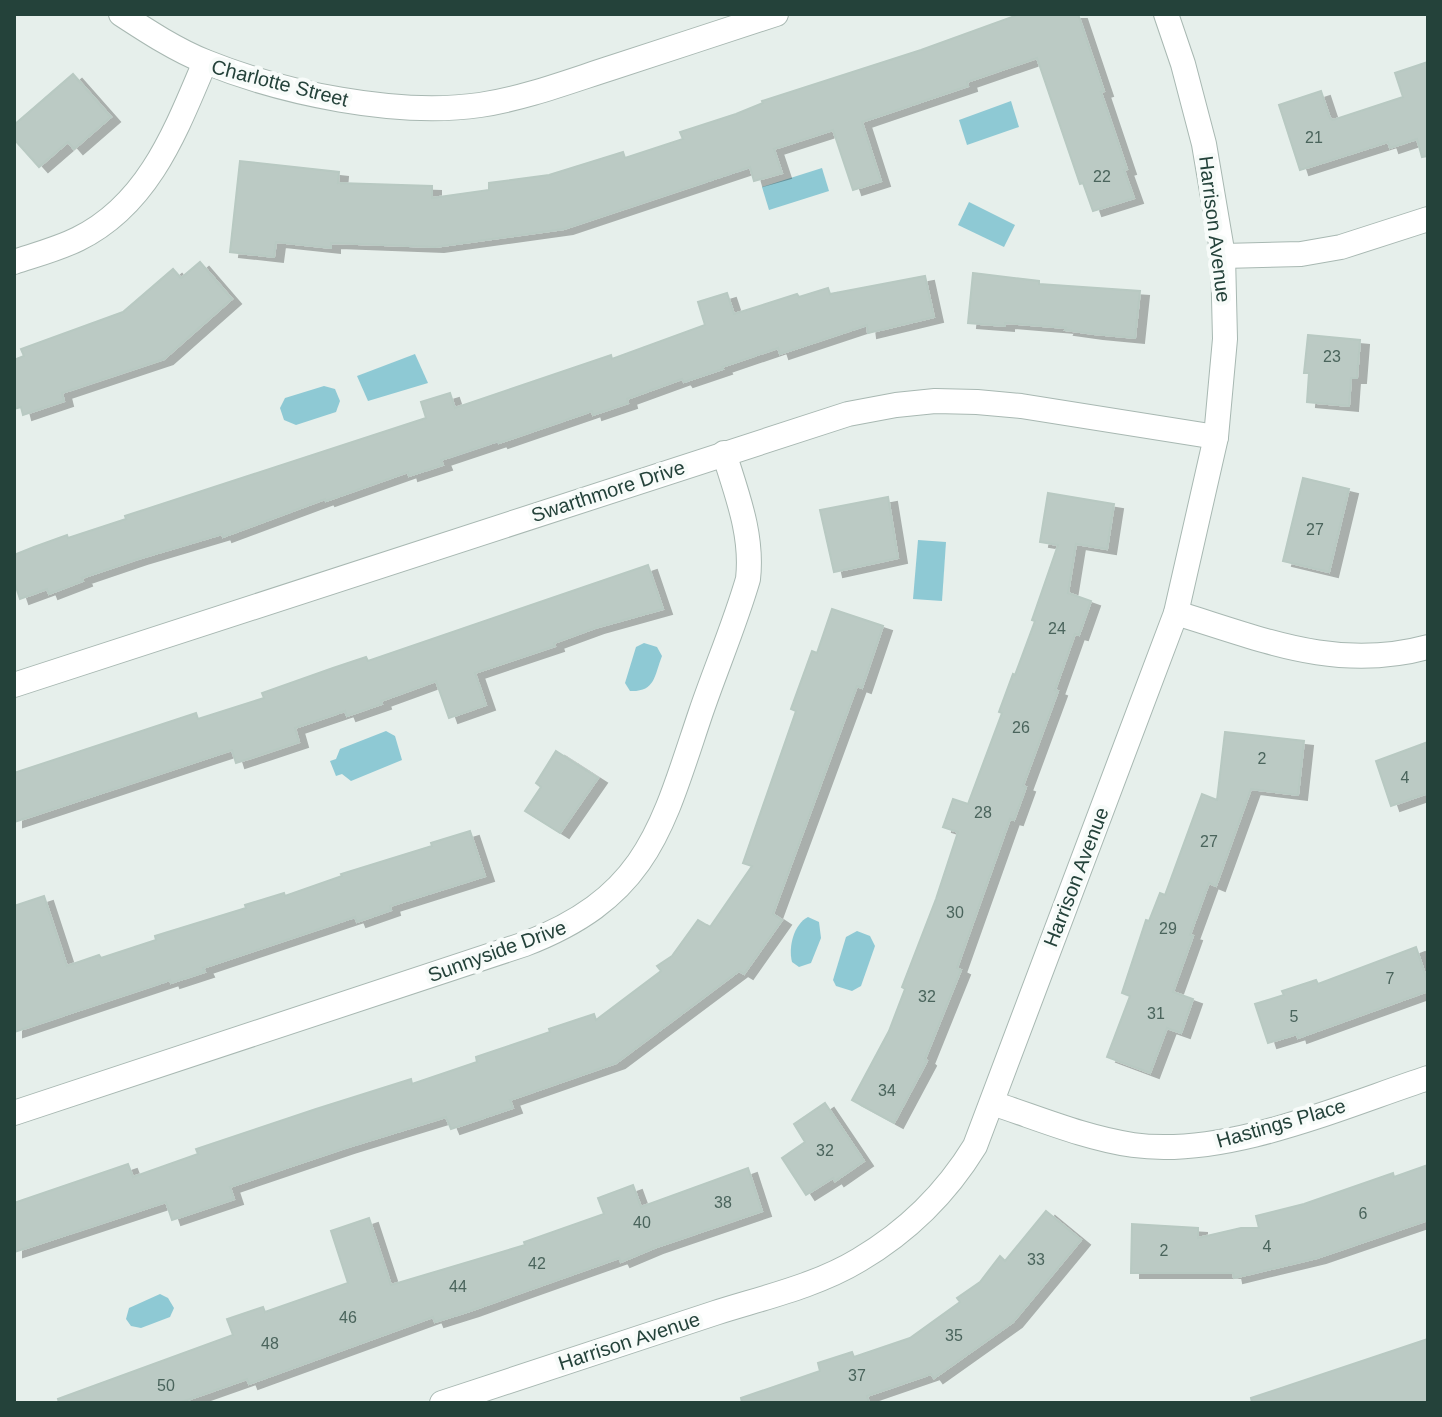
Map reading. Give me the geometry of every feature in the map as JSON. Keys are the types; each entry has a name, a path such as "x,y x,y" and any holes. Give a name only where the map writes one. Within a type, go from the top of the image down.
{"street":[{"path":"121,14 205,62"},
{"name":"Charlotte Street","path":"14,262 79,239 118,213 149,177 177,129 205,62 344,101 407,108 479,105 556,86 776,14"},
{"name":"Harrison Avenue","path":"442,1403 778,1292 855,1263 915,1220 938,1198 975,1146 1176,613 1216,437 1225,339 1223,256 1204,144 1166,14"},
{"path":"1223,256 1301,254 1341,247 1428,219"},
{"name":"Swarthmore Drive","path":"14,685 848,414 935,401 1021,406 1216,437"},
{"name":"Sunnyside Drive","path":"14,1113 525,944 560,931 611,895 631,875 664,819 748,579 750,561 744,517 724,453"},
{"path":"1176,613 1309,653 1388,655 1428,647"},
{"name":"Hastings Place","path":"992,1103 1105,1140 1134,1145 1191,1146 1260,1133 1428,1078"}],"water":[{"path":"1011,101 1019,127 967,145 959,120"},
{"path":"822,168 829,191 769,210 762,187"},
{"path":"969,202 1015,225 1004,247 958,225"},
{"path":"415,354 428,383 368,401 357,376"},
{"path":"324,386 335,389 340,401 336,412 296,425 284,420 280,408 285,398"},
{"path":"918,540 946,542 942,601 913,599"},
{"path":"644,643 657,647 662,656 649,686 630,691 625,683 636,647"},
{"path":"386,731 395,736 402,760 351,781 342,774 336,776 330,761 336,759 340,749"},
{"path":"808,917 819,922 821,938 811,963 799,967 792,962 792,943 799,925"},
{"path":"857,931 870,936 875,946 861,986 852,991 836,986 833,980 846,937"},
{"path":"160,1294 168,1298 174,1308 170,1317 141,1328 131,1326 126,1319 129,1308"}],"building":[{"path":"1020,14 1078,14 1104,91 1101,92 1134,198 1093,211 1083,183 1080,184 1037,58 967,82 968,86 862,122 881,181 853,190 833,130 774,149 782,173 754,181 750,167 564,229 435,247 331,243 331,248 276,242 274,257 230,252 240,161 339,172 338,183 432,186 432,198 489,190 489,183 549,175 623,152 625,158 683,139 680,132 736,114 762,101 921,50"},
{"path":"1428,62 1428,156 1422,157 1417,139 1390,148 1388,142 1300,170 1279,105 1321,91 1333,120 1403,97 1395,73"},
{"path":"73,74 111,117 74,149 68,142 39,167 14,139 14,125"},
{"path":"200,262 232,299 164,359 62,393 64,401 23,415 21,407 14,409 14,360 24,356 21,349 123,312 173,269 181,278"},
{"path":"973,273 1039,281 1039,284 1140,291 1135,338 1066,328 968,323"},
{"path":"925,276 934,317 868,333 867,325 780,354 778,348 684,382 682,379 593,415 592,411 441,460 443,465 409,476 408,472 325,499 223,537 222,534 138,559 82,578 83,581 49,594 47,589 20,599 14,581 14,555 426,418 421,402 450,393 455,408 611,355 612,359 705,325 698,302 727,293 734,314 797,294 799,297 828,288 830,294"},
{"path":"1308,335 1360,340 1357,378 1351,378 1349,406 1307,402 1309,373 1304,373"},
{"path":"1303,478 1349,489 1329,572 1283,561"},
{"path":"1048,493 1114,504 1107,549 1076,544 1068,593 1091,601 1079,635 1075,634 1055,690 1058,691 1023,786 1026,787 1014,820 1010,819 957,968 961,970 925,1059 927,1061 894,1123 852,1100 889,1031 905,989 902,987 936,899 958,832 943,827 953,799 968,804 1002,713 999,712 1035,621 1032,620 1058,545 1040,542"},
{"path":"888,497 898,558 834,572 820,510"},
{"path":"648,565 663,609 595,628 554,643 555,646 475,673 486,705 449,718 436,681 347,716 345,711 295,728 299,742 236,763 232,750 14,822 14,773 196,713 198,719 264,698 262,693 333,668 366,657 368,661"},
{"path":"832,609 883,626 862,688 857,686 773,914 782,920 744,974 739,971 616,1063 510,1100 513,1108 451,1129 446,1117 345,1148 230,1187 234,1199 172,1220 166,1202 14,1252 14,1203 128,1164 133,1177 198,1154 196,1149 411,1079 412,1084 477,1062 476,1057 550,1032 549,1029 594,1014 596,1020 661,971 657,966 672,956 698,920 710,927 752,866 743,863 796,711 791,709 812,651 817,653"},
{"path":"1225,732 1304,741 1298,795 1251,789 1216,886 1209,883 1173,992 1193,999 1181,1033 1167,1028 1150,1073 1107,1057 1130,996 1122,993 1146,920 1149,921 1160,893 1165,895 1202,794 1217,800"},
{"path":"1428,742 1428,793 1391,806 1376,761"},
{"path":"556,751 598,778 560,833 525,811 541,787 536,783"},
{"path":"470,831 485,876 390,906 391,910 357,922 355,917 203,968 205,972 171,983 170,980 14,1032 14,906 44,896 67,966 156,940 155,936 284,893 285,896"},
{"path":"1416,947 1428,991 1298,1038 1297,1034 1268,1043 1255,1004 1284,995 1282,991 1316,980 1318,984"},
{"path":"825,1103 864,1161 835,1181 833,1178 806,1195 782,1158 805,1142 794,1124"},
{"path":"1428,1165 1428,1220 1317,1258 1234,1278 1233,1273 1131,1273 1132,1224 1198,1228 1198,1238 1241,1228 1259,1228 1256,1216"},
{"path":"748,1168 762,1211 621,1262 619,1258 435,1322 433,1317 249,1384 247,1379 179,1403 59,1403 58,1399 233,1335 227,1319 263,1307 265,1312 348,1283 331,1231 369,1218 391,1285 525,1245 524,1242 604,1214 598,1198 633,1185 641,1207"},
{"path":"1046,1211 1081,1240 1013,1322 934,1378 931,1374 867,1396 869,1403 742,1403 741,1398 820,1371 818,1363 852,1352 854,1357 910,1338 960,1302 957,1298 980,1282 1000,1256 1005,1261"},
{"path":"1428,1339 1428,1403 1252,1403 1251,1398"}]}
